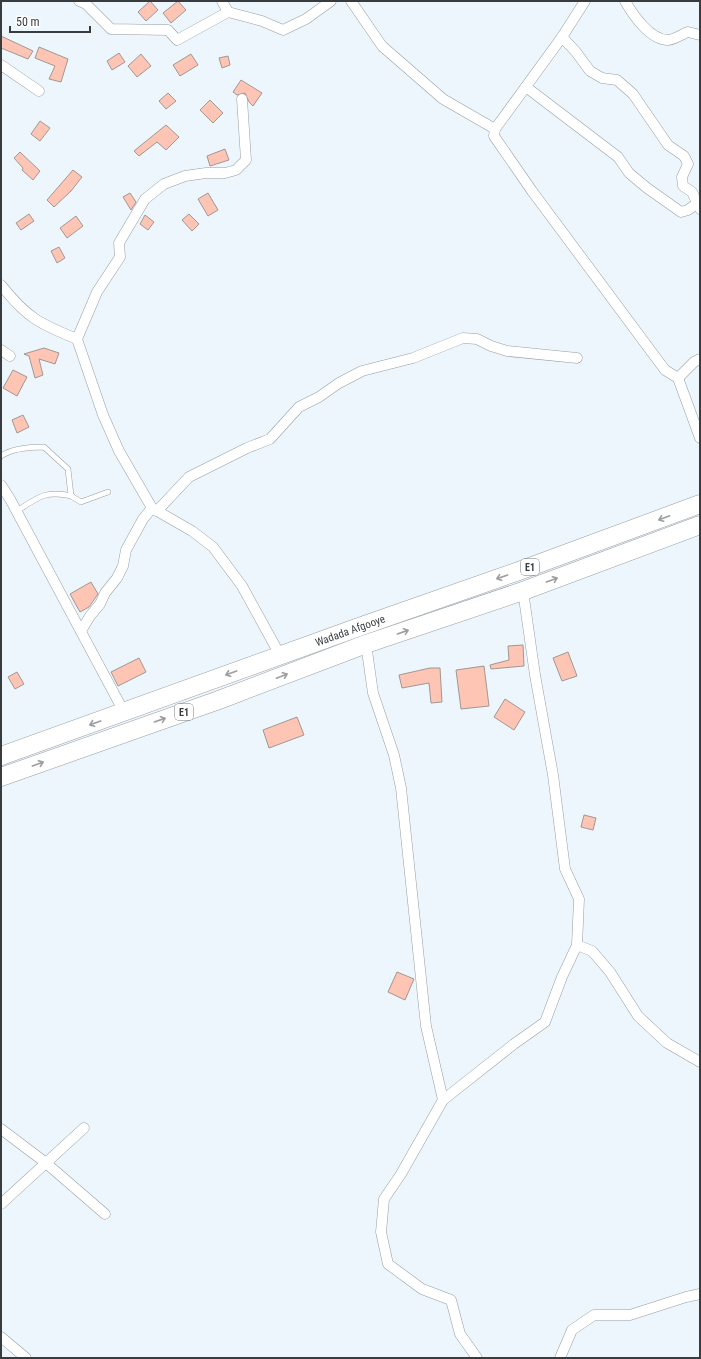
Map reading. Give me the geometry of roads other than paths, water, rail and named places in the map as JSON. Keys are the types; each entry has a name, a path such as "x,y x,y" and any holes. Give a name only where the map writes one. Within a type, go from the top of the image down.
{"highway":[{"name":"Wadada Afgooye","path":"1,756 280,655 516,572 700,504"},
{"name":"Wadada Afgooye","path":"1,777 219,700 366,644 523,591 700,525"}],"street":[{"path":"79,1 86,4 111,29 168,30 177,40 228,12 262,21 283,30 306,19 330,1"},
{"path":"222,1 228,12"},
{"path":"351,1 382,46 443,99 495,129"},
{"path":"585,1 562,37 495,129 494,136 532,192 665,370 678,378 700,438"},
{"path":"625,1 639,23 662,39 670,40 688,32 700,35"},
{"path":"526,87 618,157 629,172 647,188 681,212 698,206 692,192 683,186 682,177 688,164 684,156 668,145 633,94 617,80 602,78 590,71 576,52 562,37"},
{"path":"1,65 39,91"},
{"path":"242,100 246,160 236,170 225,173 206,173 184,176 164,184 145,199 119,243 120,257 97,292 78,339 103,415 119,451 155,510 192,530 212,546 242,586 280,655"},
{"path":"1,285 18,307 43,325 78,339"},
{"path":"81,631 90,616 100,604 106,592 117,578 123,566 126,550 143,520 189,477 247,448 270,439 299,407 319,397 339,383 362,371 414,358 463,338 477,339 491,346 507,351 577,358"},
{"path":"1,350 10,356"},
{"path":"678,378 694,362 700,359"},
{"path":"1,485 17,511 124,712"},
{"path":"477,1358 460,1334 451,1300 422,1289 388,1264 381,1232 384,1199 401,1174 443,1100 514,1044 545,1022 562,977 577,944 579,899 565,869 553,776 535,675 523,591"},
{"path":"366,644 373,694 394,755 401,788 426,1026 443,1100"},
{"path":"577,944 592,951 610,972 638,1016 667,1043 700,1062"},
{"path":"1,1204 84,1128"},
{"path":"1,1129 46,1163 105,1214"},
{"path":"560,1358 572,1330 594,1315 630,1315 686,1296 700,1294"},
{"path":"1,1337 26,1358"}],"lane":[{"path":"1,456 6,453 29,447 44,447 68,469 72,496"},
{"path":"17,511 42,495 57,493 72,496 81,502 108,492"}]}
